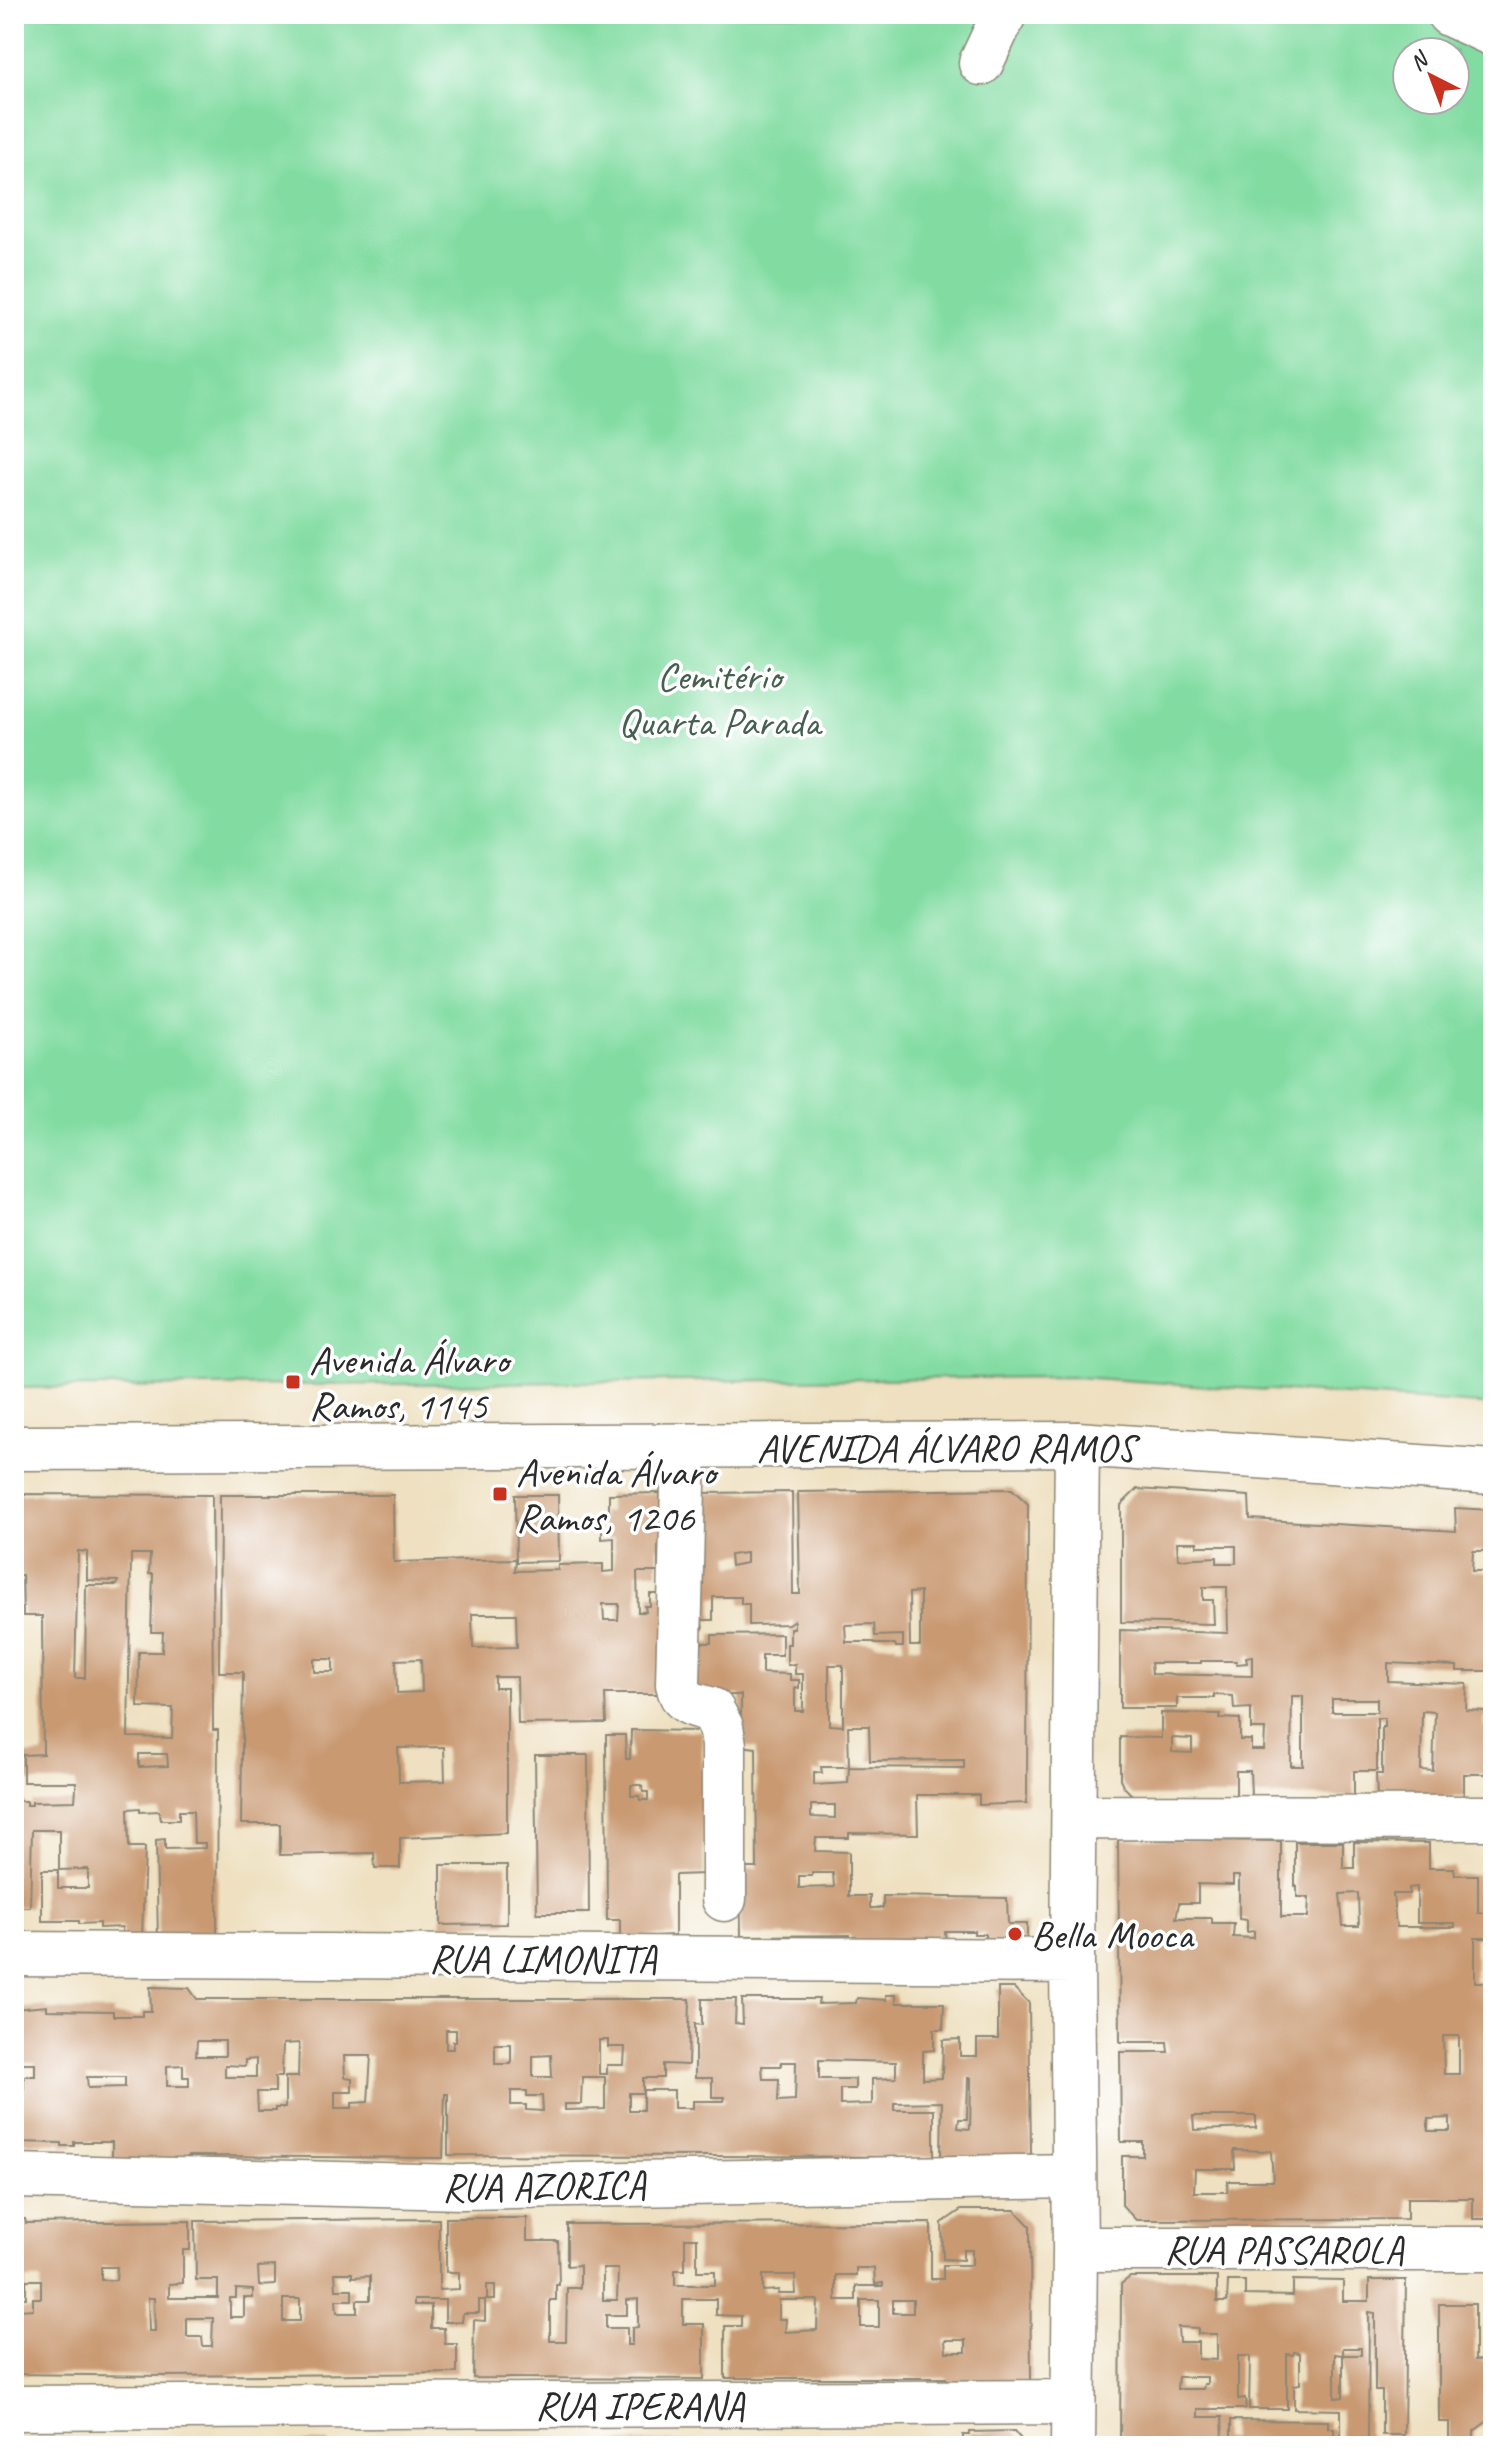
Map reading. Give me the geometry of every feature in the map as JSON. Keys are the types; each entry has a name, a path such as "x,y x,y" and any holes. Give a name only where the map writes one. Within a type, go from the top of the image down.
{"street":[{"path":"981,63 1004,14"},
{"path":"1449,14 1493,34"},
{"path":"1073,2446 1075,2249 1072,1961 1077,1444"},
{"name":"AVENIDA ÁLVARO RAMOS","path":"14,1448 1077,1444 1493,1472"},
{"path":"684,1446 678,1684 682,1698 712,1710 721,1727 724,1745 724,1899"},
{"path":"1075,1817 1493,1818"},
{"name":"RUA LIMONITA","path":"14,1954 1072,1961"},
{"name":"RUA AZORICA","path":"14,2176 462,2187 1073,2176"},
{"name":"RUA PASSAROLA","path":"1075,2249 1493,2249"},
{"name":"RUA IPERANA","path":"14,2408 1073,2402"}],"green space":[{"name":"Cemitério Quarta Parada","path":"14,14 1493,14 1493,1405 1076,1377 14,1388"}],"building":[{"path":"1012,1489 1028,1504 1027,1803 979,1805 979,1795 917,1795 918,1834 849,1833 849,1838 816,1838 815,1851 849,1852 849,1896 870,1896 870,1908 883,1908 883,1896 1007,1898 1008,1924 1027,1924 1027,1945 985,1945 985,1934 974,1934 974,1931 945,1931 946,1944 850,1944 850,1935 741,1936 740,1868 757,1868 756,1748 741,1746 741,1695 691,1695 691,1643 712,1643 712,1635 782,1634 782,1655 762,1655 762,1673 790,1674 790,1680 799,1680 799,1688 795,1687 795,1711 803,1711 803,1674 795,1674 795,1664 787,1665 787,1644 790,1644 790,1628 794,1628 794,1620 788,1624 749,1625 749,1604 741,1604 741,1597 713,1597 713,1620 702,1620 703,1629 691,1629 698,1493 792,1492 793,1594 800,1594 798,1492","holes":["746,1553 746,1563 731,1566 730,1555","920,1592 920,1646 910,1646 909,1593","874,1624 875,1636 903,1635 903,1647 874,1642 846,1642 845,1625","829,1665 843,1665 843,1726 829,1725","848,1726 869,1726 870,1761 964,1760 964,1768 849,1767","821,1767 849,1767 848,1783 814,1785 814,1772 822,1773","811,1805 835,1805 835,1818 811,1817","833,1873 834,1887 799,1888 799,1876"]},
{"path":"1137,1489 1249,1496 1250,1519 1456,1531 1455,1508 1493,1510 1493,1551 1473,1551 1472,1571 1493,1571 1493,1606 1489,1606 1489,1623 1493,1623 1493,1671 1457,1671 1457,1666 1388,1663 1388,1681 1467,1684 1466,1710 1485,1711 1485,1727 1493,1727 1493,1774 1464,1774 1464,1797 1377,1797 1376,1774 1382,1774 1384,1718 1377,1718 1377,1771 1354,1771 1354,1797 1251,1796 1250,1771 1236,1771 1236,1796 1134,1796 1120,1779 1120,1737 1161,1738 1161,1713 1221,1714 1220,1718 1240,1719 1240,1740 1251,1740 1251,1750 1264,1750 1265,1729 1251,1729 1251,1708 1234,1709 1233,1696 1177,1698 1177,1708 1120,1708 1120,1630 1228,1633 1227,1587 1203,1587 1203,1600 1213,1600 1214,1624 1121,1622 1121,1505","holes":["1177,1542 1197,1542 1197,1546 1236,1546 1236,1563 1217,1563 1217,1557 1178,1559","1252,1656 1252,1676 1152,1674 1151,1663 1247,1663 1246,1657","1292,1696 1303,1696 1303,1766 1291,1766","1332,1699 1377,1699 1377,1712 1332,1712","1422,1711 1435,1712 1433,1771 1421,1770","1172,1738 1192,1739 1192,1753 1172,1752"]},
{"path":"660,1493 667,1546 658,1546 658,1572 637,1572 638,1612 646,1612 645,1606 650,1606 650,1594 669,1594 672,1694 605,1694 606,1723 518,1724 517,1677 495,1677 495,1688 507,1688 507,1833 400,1838 400,1868 375,1868 374,1853 280,1855 280,1824 241,1824 243,1672 219,1672 220,1495 393,1495 394,1562 516,1559 515,1571 558,1570 558,1565 603,1564 603,1572 614,1571 614,1538 602,1539 602,1512 609,1513 609,1494","holes":["603,1604 619,1604 618,1620 604,1620","472,1614 516,1614 517,1647 473,1648","314,1659 333,1659 333,1672 314,1672","421,1659 422,1692 397,1693 396,1660","444,1747 445,1781 399,1782 398,1748"]},
{"path":"14,1494 212,1495 213,1730 218,1730 217,1940 158,1940 156,1840 165,1839 165,1849 205,1848 205,1843 194,1843 193,1811 179,1811 179,1820 160,1820 159,1811 128,1809 129,1847 145,1847 142,1940 122,1940 122,1927 99,1928 99,1923 79,1924 79,1921 42,1921 42,1870 58,1870 58,1888 88,1888 88,1869 59,1870 59,1830 32,1830 30,1907 14,1907 14,1801 26,1801 26,1805 32,1805 32,1802 75,1801 76,1782 23,1782 23,1755 43,1754 42,1616 23,1616 22,1575 17,1575 17,1558 14,1558","holes":["78,1551 87,1552 87,1580 118,1581 117,1585 86,1585 85,1678 75,1678","131,1554 150,1554 149,1574 153,1574 151,1632 163,1632 162,1652 139,1652 138,1707 173,1708 172,1738 128,1737","139,1754 167,1754 168,1766 139,1767"]},
{"path":"515,1495 558,1495 559,1561 516,1562"},
{"path":"14,1686 23,1686 21,1754 14,1754"},
{"path":"631,1730 702,1731 704,1874 675,1875 675,1935 620,1938 620,1920 607,1920 606,1735 625,1735 626,1759 630,1759","holes":["631,1785 642,1785 643,1792 648,1792 648,1800 631,1796"]},
{"path":"535,1755 588,1755 589,1913 537,1913"},
{"path":"1118,1839 1281,1841 1281,1917 1308,1917 1309,1897 1297,1897 1295,1886 1295,1842 1343,1842 1343,1868 1354,1868 1354,1842 1429,1843 1429,1868 1454,1868 1455,1875 1478,1875 1478,1913 1493,1913 1493,1938 1475,1938 1475,1982 1493,1982 1493,2219 1473,2219 1473,2198 1407,2198 1407,2219 1136,2220 1122,2205 1122,2156 1143,2156 1143,2142 1121,2142 1120,2052 1168,2052 1167,2042 1120,2042","holes":["1233,1876 1239,1876 1239,1919 1247,1920 1247,1932 1254,1931 1254,1938 1233,1937 1234,1923 1212,1923 1212,1918 1176,1918 1179,1903 1198,1903 1198,1884 1233,1885","1417,1887 1417,1923 1455,1923 1455,1927 1396,1927 1393,1894 1409,1894 1409,1888","1358,1893 1359,1926 1343,1926 1340,1894","1443,2036 1459,2036 1459,2074 1444,2074","1193,2116 1256,2116 1256,2128 1194,2130","1450,2118 1450,2131 1428,2131 1428,2119","1234,2150 1271,2151 1273,2181 1228,2181 1227,2192 1194,2192 1195,2169 1235,2169"]},
{"path":"441,1865 507,1865 507,1924 441,1925"},
{"path":"150,1987 189,1988 197,1999 690,1999 688,2065 663,2064 663,2078 643,2078 643,2090 674,2090 674,2108 693,2108 693,2101 724,2101 725,2097 712,2097 712,2078 695,2078 695,2024 702,2025 702,1999 736,1999 735,2023 743,2024 742,1999 819,1999 818,2004 856,2003 857,1998 886,2000 886,1995 896,1995 896,2003 944,2003 943,2029 934,2029 934,2050 923,2051 923,2079 942,2078 943,2040 960,2039 960,2056 977,2056 977,2039 998,2039 998,1988 1014,1988 1029,2003 1031,2153 1014,2168 941,2157 942,2102 894,2103 894,2110 934,2110 934,2157 448,2155 448,2094 445,2094 443,2158 188,2156 178,2166 112,2165 112,2142 74,2142 74,2146 62,2146 62,2143 14,2142 14,2088 24,2088 24,2076 35,2076 35,2063 14,2063 14,2009 47,2006 47,2010 113,2011 113,2016 142,2016 142,2011 151,2011","holes":["446,2030 456,2030 456,2041 453,2041 453,2049 446,2049","599,2040 608,2040 608,2047 625,2047 624,2065 607,2065 607,2074 599,2074","197,2041 225,2041 225,2056 196,2056","299,2043 298,2077 285,2077 285,2108 258,2111 257,2092 275,2092 275,2077 282,2077 283,2044","495,2044 511,2044 511,2064 495,2064","551,2055 552,2077 533,2077 533,2056","344,2056 371,2056 368,2102 352,2103 352,2108 335,2108 335,2092 352,2092 352,2078 345,2077","256,2059 256,2077 225,2077 225,2065 245,2066 245,2060","819,2060 896,2062 896,2078 872,2079 872,2104 840,2105 840,2089 855,2089 855,2079 819,2079","796,2062 795,2100 778,2101 779,2079 763,2079 762,2066","183,2065 183,2077 189,2077 189,2086 167,2086 167,2066","87,2077 125,2077 125,2087 88,2088","582,2077 605,2077 605,2109 565,2110 565,2104 581,2104","968,2078 971,2078 970,2129 958,2128 959,2119 967,2119","511,2091 527,2091 527,2096 542,2096 543,2111 526,2110 526,2105 511,2105","629,2093 643,2093 643,2110 629,2110"]},
{"path":"961,2210 1015,2210 1030,2226 1031,2381 955,2388 946,2378 725,2378 725,2326 741,2326 741,2316 716,2315 716,2299 683,2299 683,2324 704,2324 704,2379 473,2378 474,2320 485,2321 485,2300 479,2300 479,2313 463,2313 462,2322 445,2322 445,2300 414,2300 414,2305 431,2305 431,2328 444,2328 445,2344 457,2344 457,2373 14,2374 14,2219 25,2219 26,2223 190,2221 190,2250 183,2250 183,2283 169,2284 169,2298 218,2298 218,2280 196,2280 195,2221 439,2219 439,2290 459,2289 459,2272 446,2272 446,2218 527,2218 527,2241 558,2241 559,2285 556,2285 556,2300 550,2300 550,2341 566,2341 567,2288 580,2288 580,2265 567,2266 567,2224 931,2223 931,2279 943,2279 943,2265 972,2265 972,2250 963,2250 963,2260 943,2259 942,2223","holes":["685,2238 697,2238 697,2271 715,2271 715,2285 675,2285 675,2270 685,2270","275,2266 275,2285 259,2286 258,2267","101,2267 117,2267 116,2280 101,2280","856,2268 874,2268 875,2284 883,2283 883,2286 856,2286 856,2300 836,2300 836,2275 856,2275","603,2269 618,2269 617,2300 603,2300","335,2273 352,2273 352,2277 370,2276 370,2300 357,2300 357,2313 337,2313 336,2300 352,2300 352,2289 336,2289","763,2275 795,2275 796,2294 778,2294 779,2290 763,2291","26,2280 41,2280 41,2298 33,2298 33,2309 20,2310 20,2298 26,2298","487,2285 495,2285 495,2300 487,2300","236,2289 253,2290 253,2298 244,2298 244,2317 230,2317 230,2298 236,2298","148,2298 154,2298 155,2331 149,2331","283,2299 300,2299 300,2321 283,2321","638,2299 638,2327 632,2328 632,2345 627,2345 627,2328 606,2328 606,2315 627,2315 627,2300","779,2300 818,2300 817,2330 785,2332 786,2319 779,2319","861,2300 879,2300 879,2327 861,2327","893,2300 913,2300 913,2313 893,2313","187,2318 213,2318 212,2346 203,2346 202,2337 187,2337","945,2340 966,2340 966,2352 946,2352"]},
{"path":"1130,2277 1217,2277 1217,2302 1227,2302 1228,2281 1245,2281 1245,2295 1293,2296 1293,2280 1343,2281 1343,2301 1369,2301 1369,2280 1406,2280 1404,2435 1382,2435 1382,2391 1375,2391 1375,2313 1369,2312 1368,2446 1120,2446 1121,2284","holes":["1178,2327 1198,2328 1198,2334 1217,2334 1217,2360 1198,2359 1198,2342 1179,2342","1343,2348 1361,2348 1361,2355 1343,2355","1300,2353 1300,2384 1294,2385 1294,2409 1341,2410 1341,2440 1334,2440 1334,2428 1328,2428 1328,2421 1231,2420 1231,2439 1223,2439 1222,2417 1198,2417 1198,2409 1246,2409 1245,2398 1238,2399 1238,2356 1250,2356 1249,2409 1287,2409 1287,2354","1335,2354 1343,2355 1343,2397 1335,2398","1178,2377 1207,2377 1203,2389 1177,2389"]},
{"path":"1439,2304 1475,2304 1475,2360 1493,2361 1492,2418 1474,2431 1474,2446 1449,2446 1449,2422 1439,2422"},
{"path":"1014,2431 1027,2446 963,2446 963,2435 970,2435 970,2432"},
{"path":"14,2440 163,2442 163,2446 14,2446"},
{"path":"211,2442 329,2442 329,2446 211,2446"},
{"path":"413,2442 714,2442 714,2446 414,2446"},
{"path":"724,2442 883,2443 883,2446 724,2446"}],"place":[{"name":"Avenida Álvaro Ramos, 1145","path":"293,1382"},
{"name":"Avenida Álvaro Ramos, 1206","path":"500,1494"},
{"name":"Bella Mooca","path":"1015,1934"}]}
